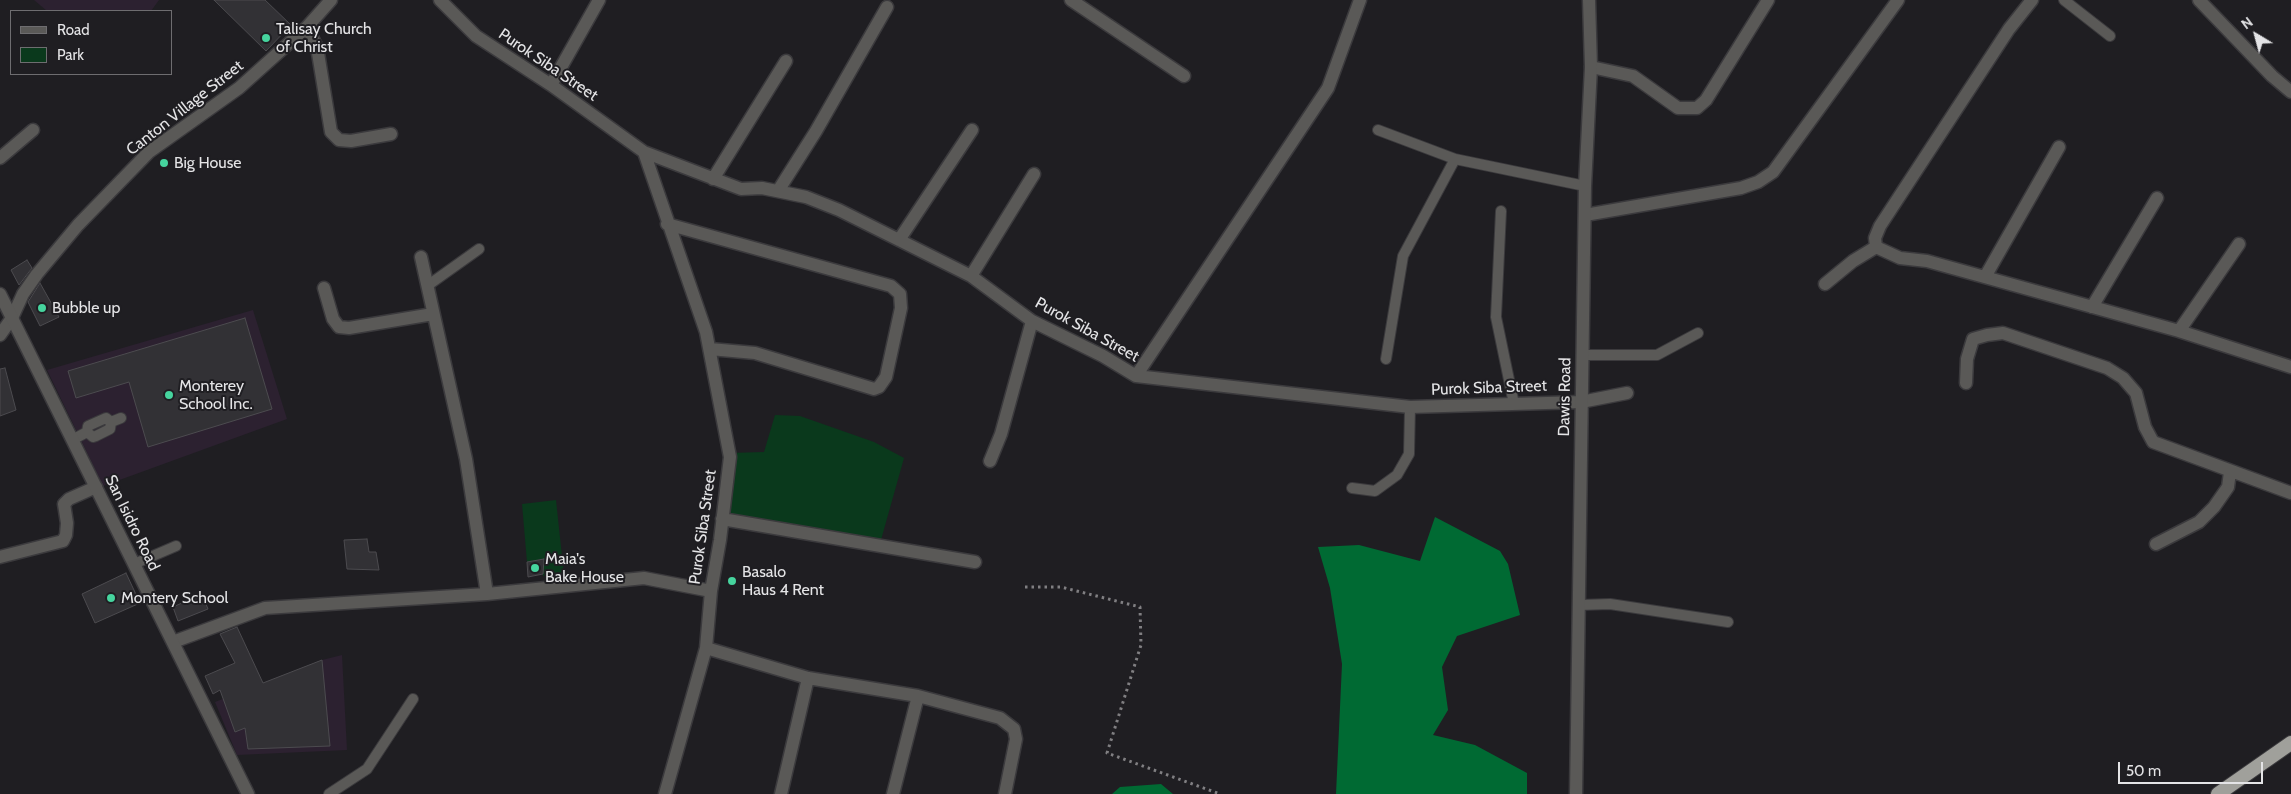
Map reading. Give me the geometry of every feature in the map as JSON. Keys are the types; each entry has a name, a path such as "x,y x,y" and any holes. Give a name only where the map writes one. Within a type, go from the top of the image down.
{"highway":[{"path":"2218,794 2291,743"}],"street":[{"name":"Canton Village Street","path":"0,335 12,318 23,294 78,225 149,152 239,88 308,27 331,0"},
{"name":"Purok Siba Street","path":"440,0 476,36 551,85 644,152 741,189 762,188 778,191 806,197 839,210 971,276 1032,320 1103,356 1136,376 1410,406 1581,402 1627,393"},
{"path":"551,85 599,0"},
{"path":"1071,0 1184,76"},
{"path":"1136,376 1328,88 1360,0"},
{"name":"Dawis Road","path":"1576,794 1585,186 1591,67 1589,0"},
{"path":"1591,67 1633,76 1678,108 1697,108 1706,100 1768,0"},
{"path":"1585,214 1741,188 1758,182 1774,172 1898,0"},
{"path":"1876,247 1875,238 1880,226 2009,29 2032,0"},
{"path":"2199,0 2272,76 2291,92"},
{"path":"778,191 816,131 887,7"},
{"path":"308,27 317,47 331,132 339,140 351,141 391,134"},
{"path":"713,179 786,61"},
{"path":"0,158 33,130"},
{"path":"899,240 972,130"},
{"path":"1985,277 2059,147"},
{"name":"Purok Siba Street","path":"644,152 710,349 730,457 710,590 706,648 665,794"},
{"path":"971,276 1034,174"},
{"path":"2092,307 2157,198"},
{"path":"667,224 891,286 900,294 901,308 886,377 879,387 874,389 755,353 710,349"},
{"path":"2179,330 2239,244"},
{"path":"1876,247 1900,258 1927,261 2179,330 2291,367"},
{"path":"1825,284 1853,261 1876,247"},
{"path":"421,258 466,459 487,594"},
{"path":"324,288 333,319 339,327 349,328 433,314"},
{"name":"San Isidro Road","path":"0,294 248,794"},
{"path":"990,461 1001,434 1032,320"},
{"path":"1966,383 1967,359 1973,338 2003,333 2106,368 2123,378 2136,392 2145,427 2153,442 2291,493"},
{"path":"2156,544 2199,522 2222,497 2231,481 2230,472"},
{"path":"0,557 63,541 66,535 67,523 64,504 69,499 96,487"},
{"path":"722,519 975,562"},
{"path":"173,642 265,608 487,594 644,578 710,590"},
{"path":"706,648 808,678 918,696 1000,718 1014,729 1016,739 1005,794"},
{"path":"781,794 808,678"},
{"path":"893,794 918,696"}],"lane":[{"path":"2064,0 2110,36"},
{"path":"1378,130 1455,159 1585,186"},
{"path":"1386,359 1403,256 1455,159"},
{"path":"1501,211 1496,317 1514,404"},
{"path":"427,286 479,249"},
{"path":"1582,355 1657,355 1698,334"},
{"path":"1352,488 1375,491 1398,475 1409,454 1410,406"},
{"path":"72,440 87,432 93,437 96,436 110,429 111,422 121,418"},
{"path":"134,564 176,546"},
{"path":"1579,605 1610,604 1728,622"},
{"path":"329,794 367,768 413,699"}],"path":[{"path":"1025,587 1061,586 1140,607 1141,645 1107,753 1220,794"}],"shaded area":[{"path":"34,0 159,0 152,10 46,10"},
{"name":"Monterey School Inc.","path":"253,310 287,419 103,486 47,370"},
{"path":"342,655 347,750 237,755 215,702 322,660"}],"green space":[{"path":"775,415 800,416 874,442 904,458 881,540 726,516 729,453 764,452"},
{"path":"556,500 564,575 543,576 543,559 527,562 522,504"},
{"path":"1435,517 1500,551 1508,564 1520,615 1457,636 1442,667 1448,710 1433,735 1475,745 1527,773 1527,794 1336,794 1342,664 1330,588 1318,547 1359,545 1420,561"},
{"path":"1161,784 1173,794 1112,794 1120,787"}],"building":[{"name":"Talisay Church of Christ","path":"214,0 265,0 291,25 266,51"},
{"path":"27,260 32,268 19,285 11,270"},
{"name":"Bubble up","path":"40,283 59,317 40,326 28,302"},
{"path":"245,318 272,409 148,447 129,382 76,398 68,371"},
{"path":"5,368 16,410 0,416 0,369"},
{"path":"367,539 369,552 376,552 379,570 347,569 344,540"},
{"name":"Maia's Bake House","path":"544,559 543,574 528,577 527,562"},
{"name":"Montery School","path":"126,573 140,603 95,623 82,594"},
{"path":"202,594 208,609 178,621 173,607"},
{"path":"237,627 263,683 322,660 330,746 248,749 245,728 235,732 220,690 213,694 205,676 235,663 220,634"}],"place":[{"name":"Talisay Church of Christ","path":"266,38"},
{"name":"Big House","path":"164,163"},
{"name":"Bubble up","path":"42,308"},
{"name":"Monterey School Inc.","path":"169,395"},
{"name":"Maia's Bake House","path":"535,568"},
{"name":"Basalo Haus 4 Rent","path":"732,581"},
{"name":"Montery School","path":"111,598"}]}
